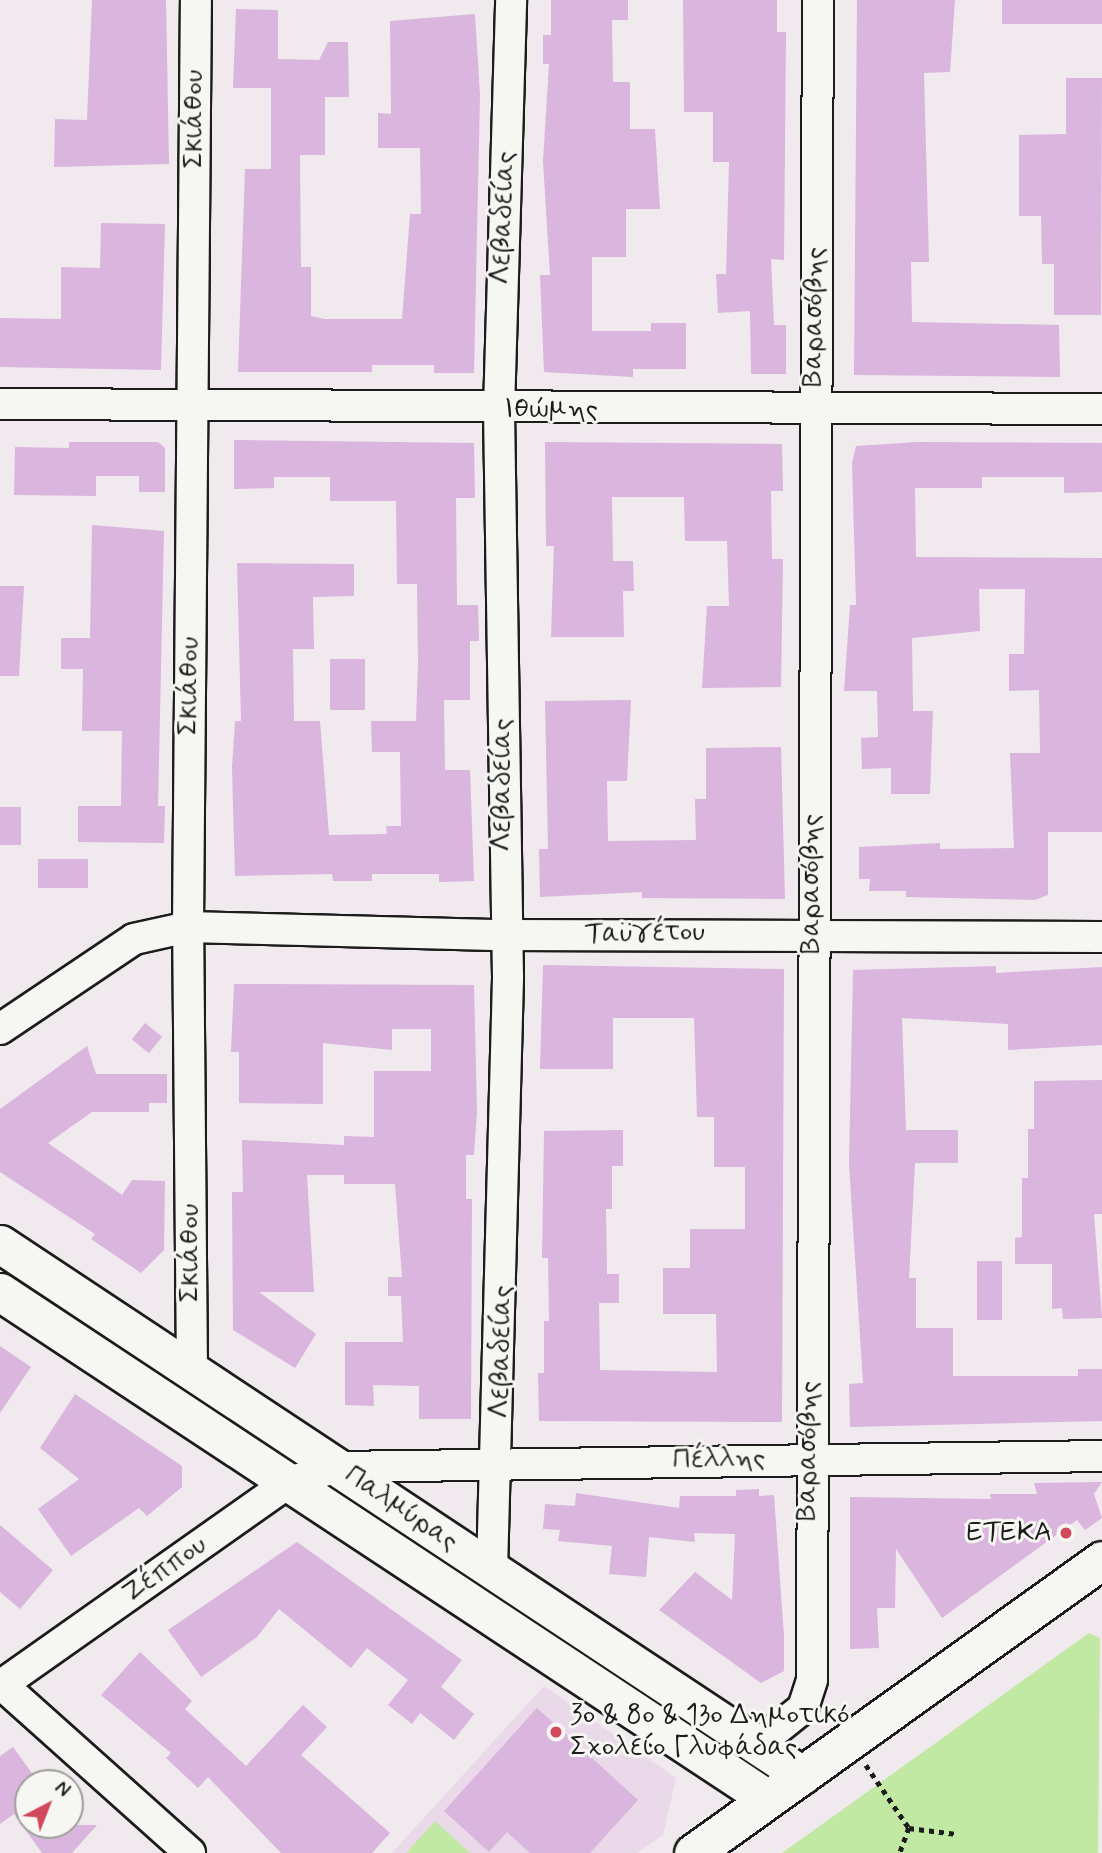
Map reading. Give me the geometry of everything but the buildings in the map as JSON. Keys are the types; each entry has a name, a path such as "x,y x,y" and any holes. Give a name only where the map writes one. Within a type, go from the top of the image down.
{"main road":[{"name":"Παλμύρας","path":"0,1244 802,1775"},
{"name":"Παλμύρας","path":"0,1292 768,1799"},
{"path":"693,1853 1102,1560"}],"street":[{"name":"Σκιάθου","path":"192,1371 188,927 196,0"},
{"name":"Λεβαδείας","path":"492,1570 500,1462 508,977 503,935 499,410 511,0"},
{"name":"Βαρασόβης","path":"757,1745 803,1708 811,1680 812,932 818,0"},
{"name":"Ιθώμης","path":"0,404 193,403 499,410 815,412 1102,409"},
{"name":"Ταϋγέτου","path":"0,1029 134,939 188,927 503,935 812,932 1102,937"},
{"name":"Πέλλης","path":"337,1467 500,1462 1102,1456"},
{"name":"Ζέππου","path":"0,1685 289,1482 337,1467"},
{"path":"0,1685 190,1853"}],"path":[{"path":"849,1741 909,1828 957,1834"},
{"path":"900,1853 909,1828"}],"shaded area":[{"name":"3ο & 8ο & 13ο Δημοτικό Σχολείο Γλυφάδας","path":"544,1686 676,1778 663,1835 637,1853 392,1853"}],"green space":[{"path":"1089,1633 1100,1638 1098,1853 782,1853"},
{"path":"435,1821 470,1853 406,1853"}],"place":[{"name":"ΕΤΕΚΑ","path":"1066,1533"},
{"name":"3ο & 8ο & 13ο Δημοτικό Σχολείο Γλυφάδας","path":"556,1732"}]}
